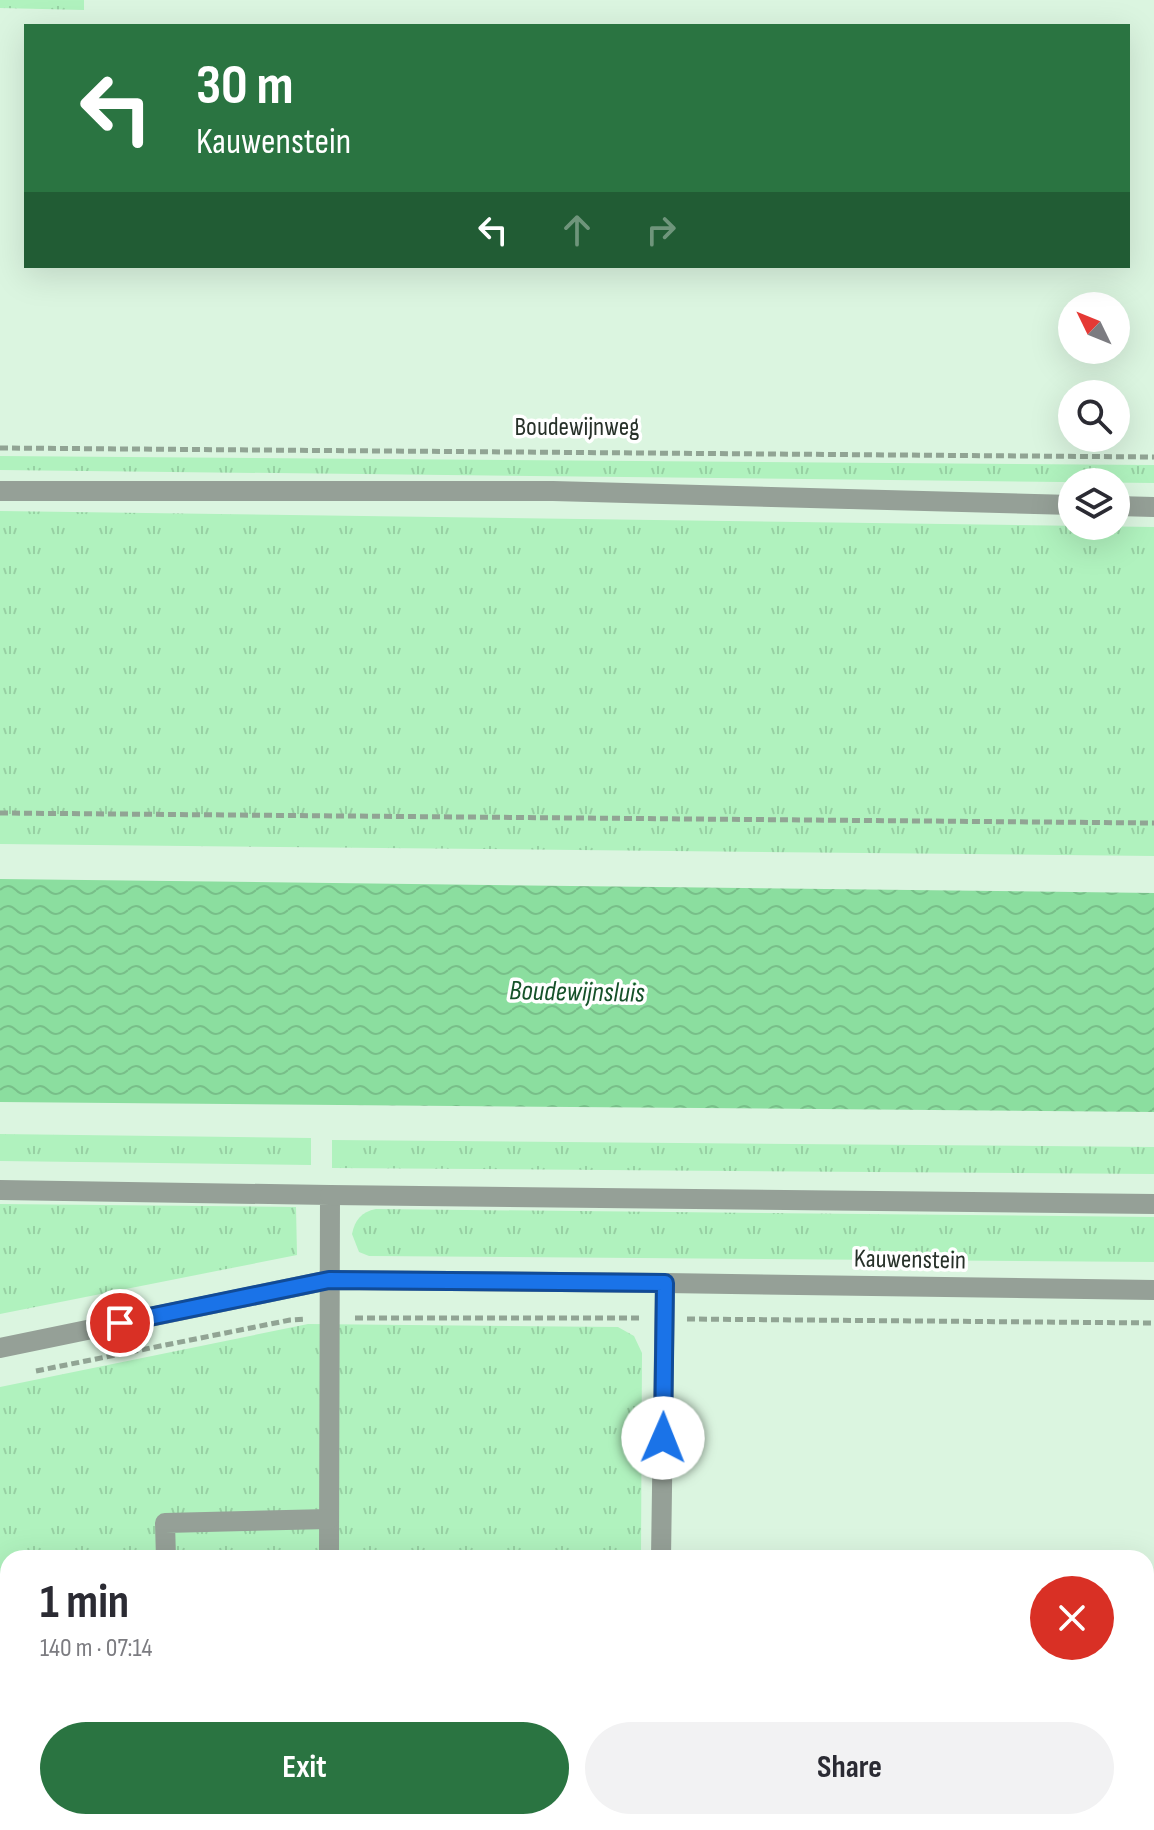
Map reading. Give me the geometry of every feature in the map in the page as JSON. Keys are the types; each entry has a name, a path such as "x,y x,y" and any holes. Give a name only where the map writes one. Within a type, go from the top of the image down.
{"street":[{"path":"0,491 553,491 1058,505"},
{"path":"1130,506 1154,507"},
{"path":"0,1190 1154,1204"},
{"path":"329,1550 330,1195"},
{"name":"Kauwenstein","path":"0,1348 329,1280 1154,1290"},
{"path":"661,1550 665,1283"},
{"path":"166,1550 165,1523 329,1519"}],"path":[{"name":"Boudewijnweg","path":"0,448 1154,457"},
{"path":"0,813 1154,823"},
{"path":"31,1372 290,1320 329,1318 1154,1323"}],"green space":[{"path":"0,0 84,0 84,10 0,8"},
{"path":"0,456 1154,465 1154,483 1130,483 1130,468 1058,468 1058,482 0,470"},
{"path":"0,511 1058,526 1058,540 1130,540 1130,527 1154,527 1154,856 0,844"},
{"path":"0,1134 311,1138 311,1165 0,1161"},
{"path":"332,1140 1154,1147 1154,1174 332,1168"},
{"path":"0,1204 296,1207 297,1255 0,1314"},
{"path":"376,1209 1154,1217 1154,1262 369,1256 359,1252 352,1234 360,1217"},
{"path":"308,1324 618,1327 634,1336 642,1353 641,1550 0,1550 0,1387"}],"water":[{"name":"Boudewijnsluis","path":"0,879 1154,893 1154,1112 0,1102"}],"route":[{"path":"120,1323 329,1280 665,1283 663,1438"}]}
